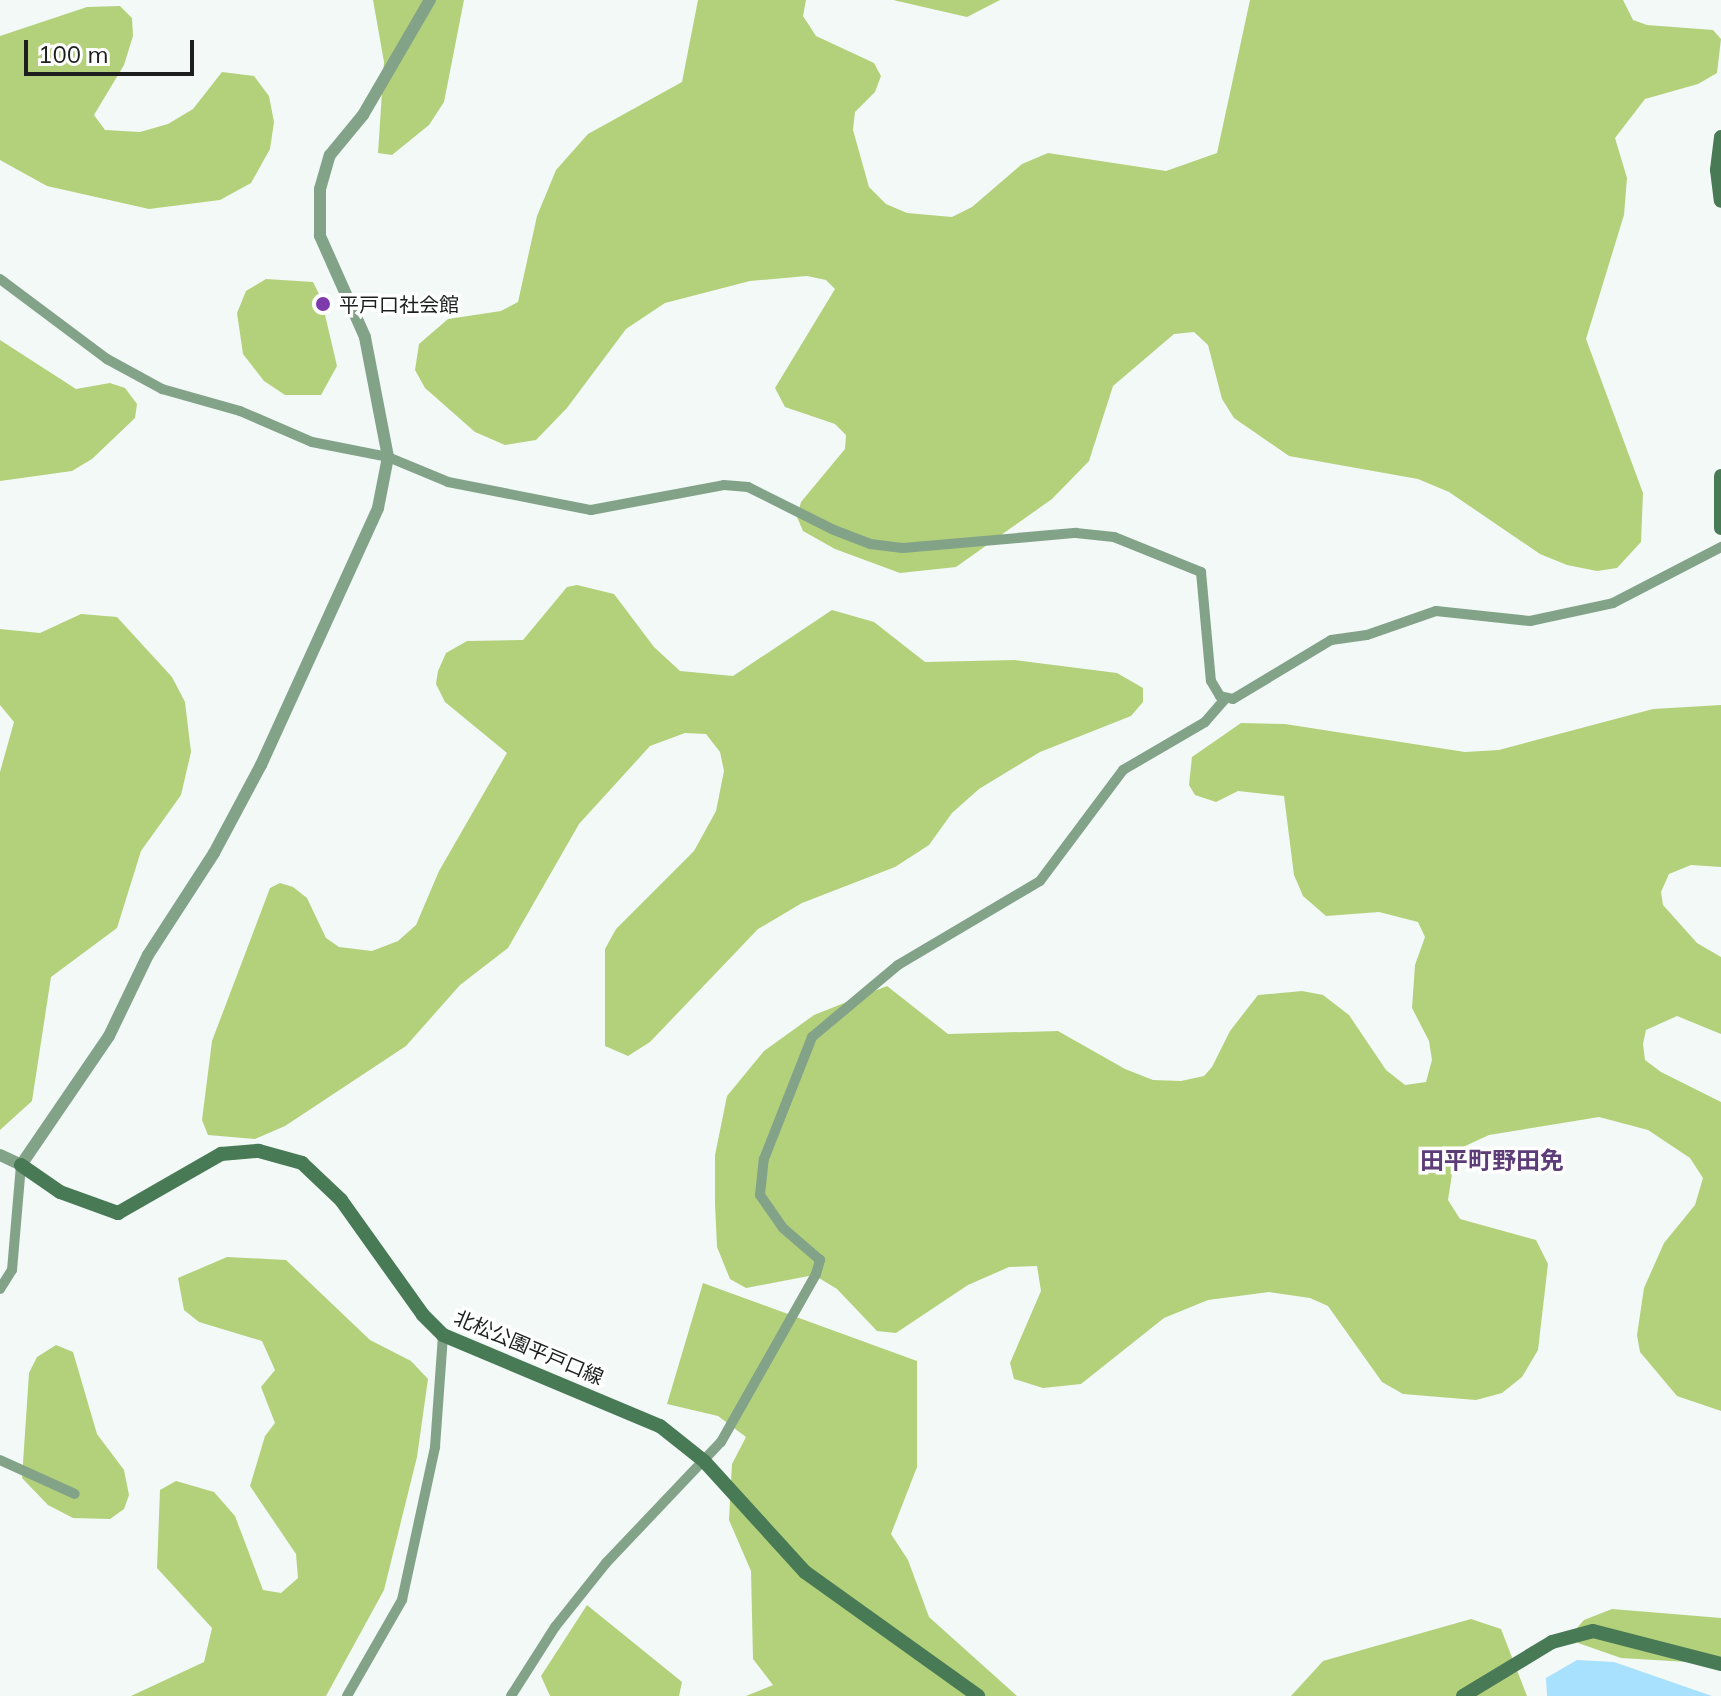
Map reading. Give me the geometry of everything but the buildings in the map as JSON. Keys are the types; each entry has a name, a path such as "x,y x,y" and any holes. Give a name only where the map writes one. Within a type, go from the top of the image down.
{"main road":[{"path":"1721,137 1717,170 1721,201"},
{"path":"1721,476 1721,528"},
{"name":"北松公園平戸口線","path":"21,1165 60,1192 118,1213 221,1154 240,1151 284,1156 320,1176 443,1335 660,1426 704,1461 805,1572 978,1696"},
{"path":"1463,1696 1552,1642 1593,1631 1721,1664"}],"street":[{"path":"0,1289 12,1270 21,1165 101,1049 148,955 214,853 261,765 378,508 388,457 367,368 365,337 320,236 320,189 330,155 378,93 430,0"},
{"path":"0,279 107,359 162,389 240,411 312,442 388,457 448,482 591,510 724,485 748,487 834,530 903,548 1076,533 1114,537 1201,572 1211,681 1226,698"},
{"path":"511,1696 555,1627 606,1563 704,1461 743,1409 804,1300 820,1260 783,1228 760,1195 764,1159 812,1037 898,965 1040,881 1123,770 1205,722 1226,698 1248,693 1308,650 1331,640 1367,635 1436,611 1530,621 1613,603 1721,547"},
{"path":"0,1155 21,1165"},
{"path":"347,1696 402,1600 435,1447 443,1335"},
{"path":"0,1460 75,1494"}],"green space":[{"path":"373,0 464,0 444,102 429,125 392,155 378,153 384,62"},
{"path":"698,0 806,0 803,16 816,36 874,63 881,76 875,92 855,112 853,130 869,187 886,204 907,213 952,217 972,207 1022,164 1048,153 1166,171 1217,153 1250,0 1623,0 1633,20 1647,25 1713,30 1721,39 1717,73 1698,84 1645,99 1615,138 1627,178 1624,215 1586,339 1643,493 1641,542 1617,568 1597,571 1567,565 1540,554 1449,492 1418,479 1289,456 1234,418 1222,399 1208,345 1194,332 1174,334 1113,386 1089,461 1052,499 956,567 900,573 835,549 803,531 797,517 801,502 845,449 846,435 835,424 785,407 775,388 835,289 826,280 807,276 750,281 665,303 626,329 567,408 536,440 505,445 475,432 425,388 415,370 419,344 448,319 501,311 518,302 537,216 556,170 588,134 682,82"},
{"path":"893,0 1000,0 967,17"},
{"path":"120,6 132,18 133,36 124,65 94,115 105,130 140,132 168,124 193,109 222,72 254,76 269,96 274,122 270,149 251,183 220,200 149,209 47,186 0,160 0,36 87,7"},
{"path":"266,279 313,282 321,298 337,366 321,395 285,395 264,381 243,354 237,313 246,291"},
{"path":"0,340 76,389 110,383 125,388 137,404 135,418 92,459 72,471 0,481"},
{"path":"577,585 614,594 654,647 680,671 733,676 832,610 874,622 925,662 1015,660 1117,673 1143,688 1143,702 1131,716 1040,752 979,789 952,813 929,845 895,867 802,903 758,929 650,1042 628,1056 605,1046 605,949 616,929 694,851 716,811 724,771 720,752 706,734 685,733 650,746 579,824 508,948 460,985 406,1046 285,1126 255,1139 208,1135 202,1120 212,1041 270,888 280,883 293,887 307,898 326,938 339,947 372,951 398,941 416,925 439,871 507,753 445,702 436,684 446,653 467,641 523,640 567,587"},
{"path":"81,614 117,617 172,677 185,702 191,752 181,795 141,851 117,928 51,977 32,1101 0,1130 0,772 14,722 0,705 0,629 40,633"},
{"path":"1721,705 1721,867 1691,865 1669,874 1661,892 1663,905 1697,943 1721,957 1721,1034 1677,1016 1646,1030 1643,1044 1645,1060 1661,1072 1721,1102 1721,1411 1677,1396 1640,1352 1637,1335 1644,1288 1664,1243 1695,1205 1703,1178 1690,1158 1648,1130 1599,1117 1489,1135 1463,1147 1454,1161 1448,1200 1460,1219 1536,1240 1548,1264 1538,1350 1522,1377 1502,1393 1476,1400 1403,1394 1382,1382 1328,1306 1310,1298 1269,1292 1208,1300 1164,1318 1081,1384 1043,1388 1014,1379 1010,1363 1041,1291 1037,1266 1009,1267 968,1285 896,1333 877,1331 837,1289 814,1275 746,1288 730,1279 717,1247 715,1204 715,1155 727,1096 764,1051 814,1015 887,986 948,1034 1058,1031 1125,1069 1153,1080 1181,1081 1204,1076 1212,1067 1230,1031 1258,995 1302,991 1323,995 1349,1015 1386,1070 1405,1085 1426,1082 1432,1060 1429,1041 1412,1008 1415,965 1425,937 1418,922 1379,912 1326,916 1303,896 1294,875 1284,796 1238,791 1216,802 1195,795 1189,785 1192,757 1241,723 1285,724 1465,752 1499,750 1653,709"},
{"path":"227,1257 286,1260 370,1340 411,1361 428,1379 417,1457 384,1590 326,1696 131,1696 204,1662 212,1628 157,1568 160,1490 176,1481 214,1492 235,1516 263,1590 281,1593 298,1578 296,1554 250,1486 265,1436 275,1423 261,1387 275,1370 262,1341 199,1322 184,1310 178,1278"},
{"path":"703,1283 917,1361 917,1467 891,1534 908,1560 929,1617 1017,1696 746,1696 773,1685 753,1659 751,1571 729,1520 732,1464 746,1437 718,1416 667,1404"},
{"path":"56,1345 73,1352 97,1434 124,1470 129,1495 124,1509 110,1519 73,1518 48,1505 22,1478 29,1373 37,1357"},
{"path":"587,1605 682,1682 679,1696 550,1696 541,1676"},
{"path":"1612,1609 1721,1618 1721,1664 1621,1658 1578,1643 1577,1628 1584,1620"},
{"path":"1471,1619 1501,1629 1527,1696 1291,1696 1323,1661"}],"water":[{"path":"1577,1660 1614,1662 1712,1696 1547,1696 1546,1678"}],"place":[{"name":"平戸口社会館","path":"323,304"}],"district":[{"name":"田平町野田免","path":"1492,1161"}]}
